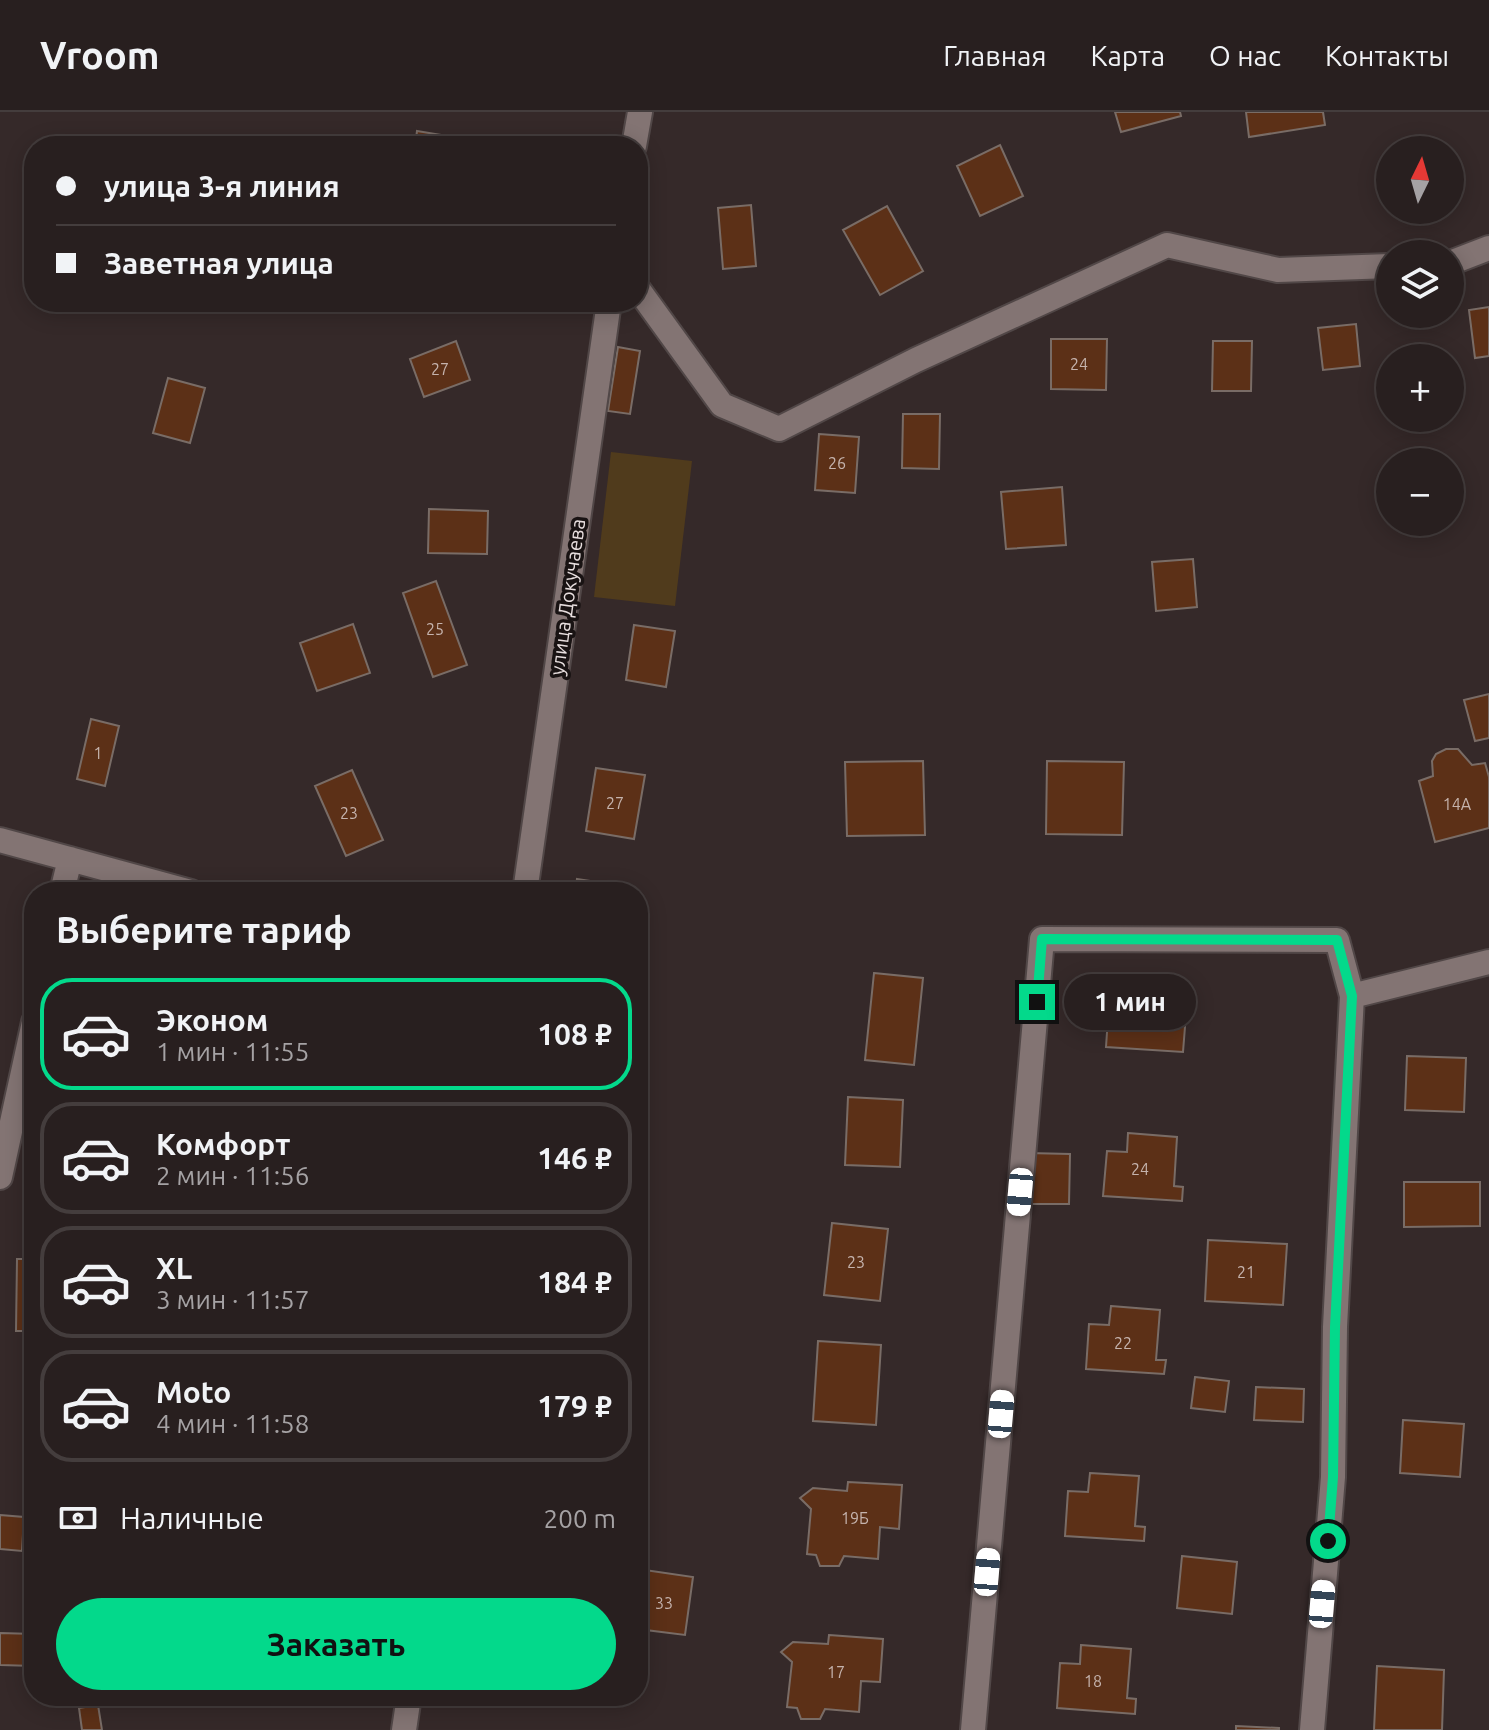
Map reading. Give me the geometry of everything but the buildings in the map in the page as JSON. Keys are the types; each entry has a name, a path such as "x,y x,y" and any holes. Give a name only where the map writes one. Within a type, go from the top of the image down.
{"street":[{"path":"636,136 640,112"},
{"path":"648,303 722,405 779,429 916,360 1167,245 1278,270 1376,266"},
{"path":"1464,258 1489,248"},
{"name":"улица Докучаева","path":"526,882 608,312"},
{"path":"0,840 154,882"},
{"path":"64,882 70,859"},
{"path":"973,1730 1042,939 1337,940 1352,996 1335,1327 1333,1477 1312,1730"},
{"path":"1352,996 1489,962"},
{"path":"0,1177 24,1068"},
{"path":"404,1730 408,1706"}],"shaded area":[{"path":"611,452 692,461 675,606 594,597"}],"route":[{"path":"1037,1002 1042,939 1337,940 1352,996 1335,1327 1333,1477 1328,1541"}]}
